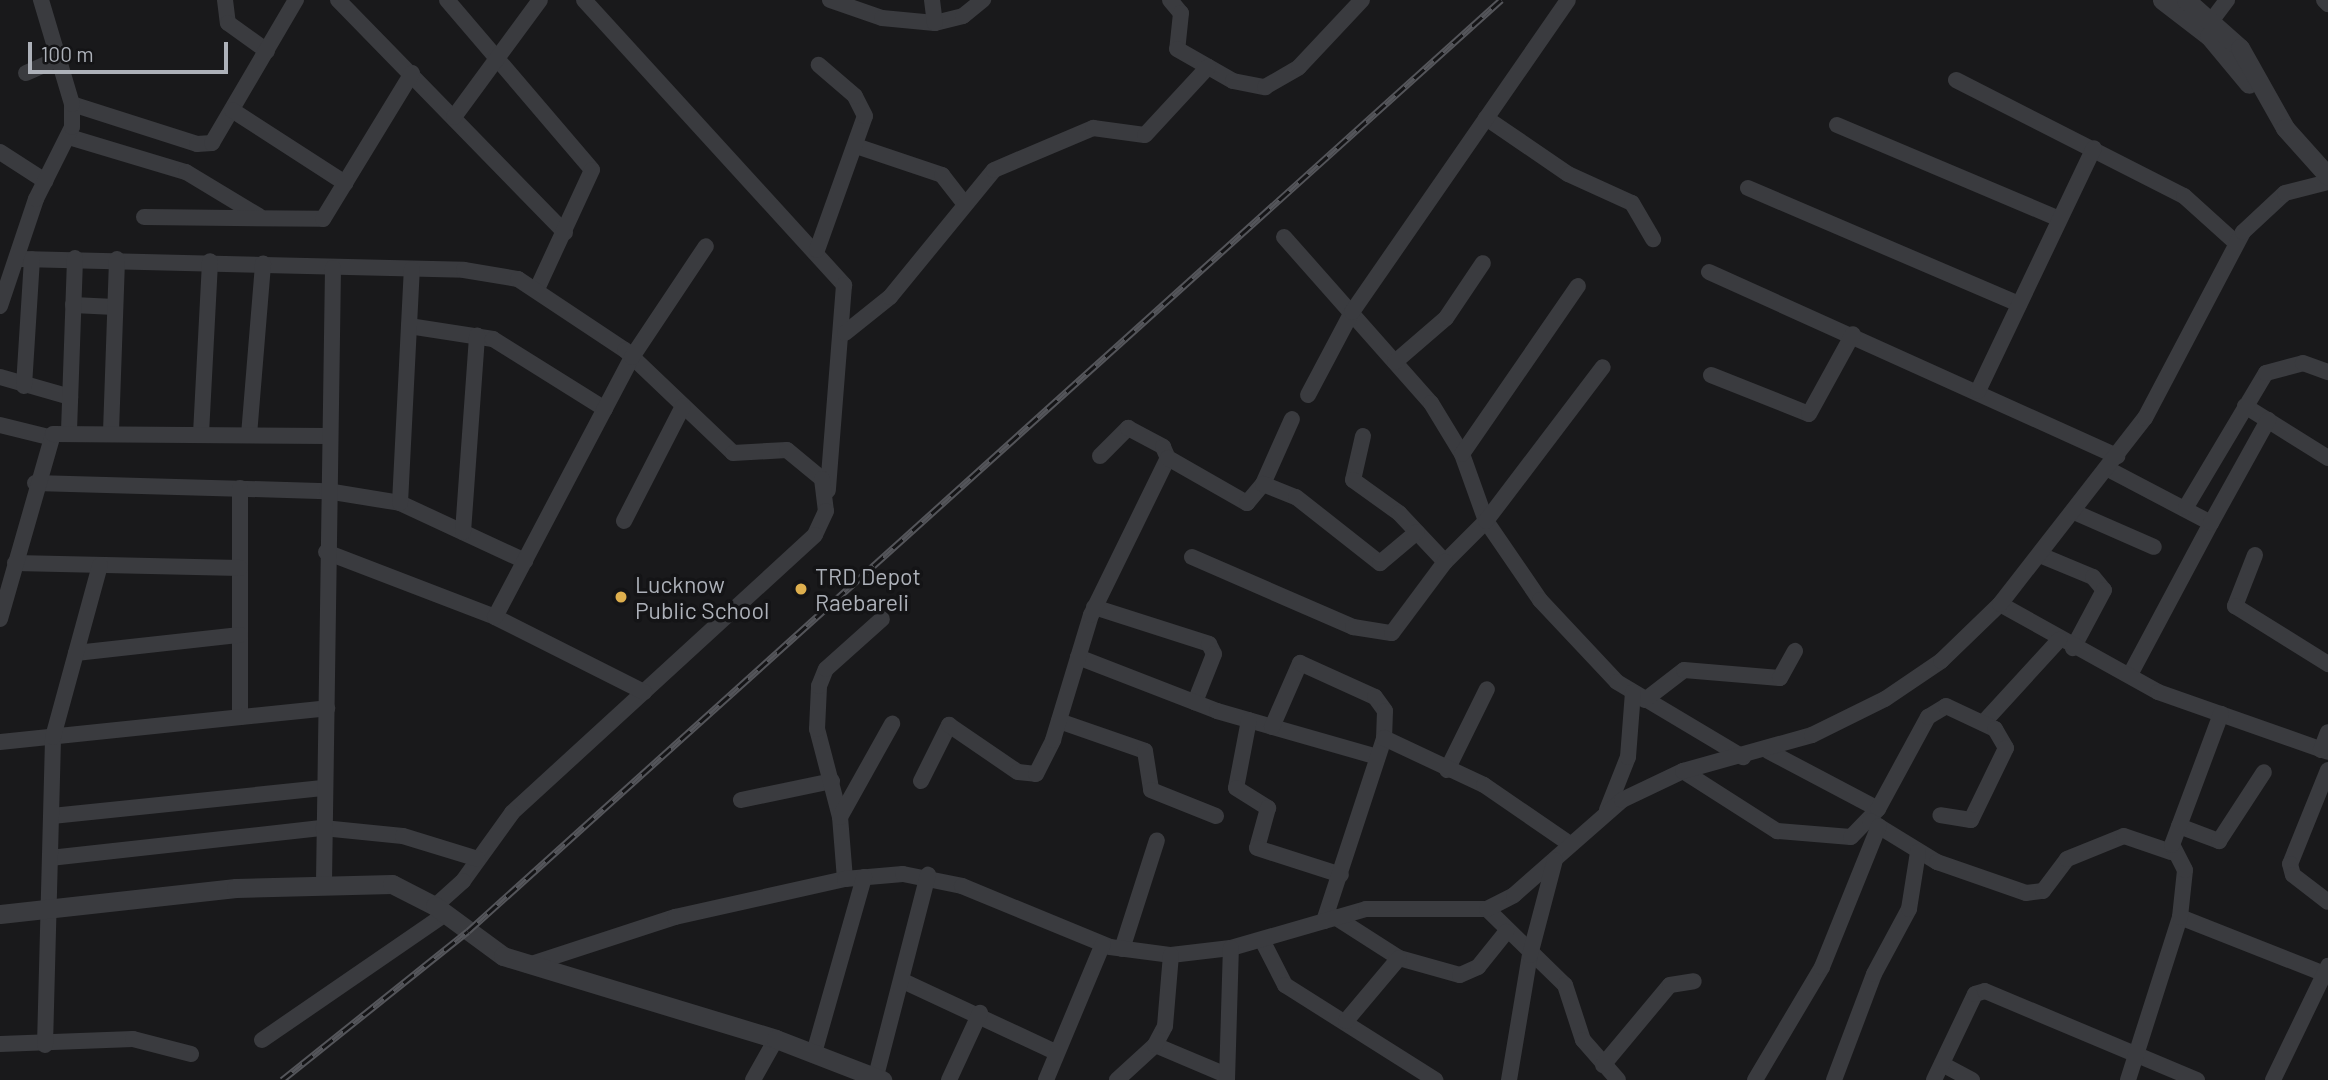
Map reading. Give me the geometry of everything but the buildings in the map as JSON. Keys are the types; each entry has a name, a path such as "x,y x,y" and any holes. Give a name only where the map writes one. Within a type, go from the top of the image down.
{"street":[{"path":"24,386 26,259 45,181 69,137 72,104 41,0"},
{"path":"225,0 228,23 267,51"},
{"path":"72,104 202,144 217,138 296,0"},
{"path":"338,0 565,233"},
{"path":"447,0 592,170 538,287"},
{"path":"454,117 540,0"},
{"path":"262,1040 440,910 512,813 815,535 827,492 845,334 844,285 817,250 584,0"},
{"path":"932,0 935,23"},
{"path":"833,1 882,18 935,23 963,16 983,0"},
{"path":"1170,0 1181,13 1177,49 1208,67 1265,87 1299,67 1362,0"},
{"path":"1308,395 1352,312 1568,0"},
{"path":"2162,0 2209,36 2328,176"},
{"path":"2186,0 2240,48 2285,128"},
{"path":"2211,20 2227,0"},
{"path":"2324,0 2328,4"},
{"path":"26,73 59,58"},
{"path":"817,250 856,146 862,104 819,65"},
{"path":"845,334 890,297 964,203 994,170 1080,132 1104,128 1145,135 1208,67"},
{"path":"144,217 260,216 323,219 412,73"},
{"path":"1956,80 2184,196 2236,243"},
{"path":"232,110 345,183"},
{"path":"1486,118 1567,174 1632,203 1653,239"},
{"path":"1837,125 2059,219"},
{"path":"69,137 186,172 260,216"},
{"path":"856,146 942,175 964,203"},
{"path":"1978,391 2094,148"},
{"path":"0,152 45,181"},
{"path":"528,965 675,917 863,877 928,876 1103,944 1171,955 1231,948 1330,919 1385,907 1487,909 1555,860 1607,810 1683,771 1768,751 1885,699 1941,661 2000,604 2112,463 2165,386 2236,243 2285,193 2328,182"},
{"path":"1748,188 2019,304"},
{"path":"1284,237 1395,362 1462,454 1486,521 1540,600 1639,696 1743,757"},
{"path":"495,617 632,357 706,246"},
{"path":"69,431 75,258"},
{"path":"26,259 210,261 499,274 538,287 632,357 738,456 780,449 797,454 827,492"},
{"path":"0,306 26,259"},
{"path":"111,432 117,259"},
{"path":"201,434 210,261"},
{"path":"1395,362 1446,318 1483,263"},
{"path":"249,435 262,264"},
{"path":"324,883 326,552 333,268"},
{"path":"400,503 412,269"},
{"path":"1709,272 1978,391 2112,463 2211,523"},
{"path":"1462,454 1578,286"},
{"path":"73,305 115,307"},
{"path":"409,326 477,335 502,343 605,409"},
{"path":"1711,375 1809,414 1853,334"},
{"path":"463,532 477,335"},
{"path":"2186,507 2245,406 2275,367 2302,363 2328,372"},
{"path":"1192,557 1353,627 1392,634 1446,562 1486,521 1603,367"},
{"path":"0,377 70,397"},
{"path":"624,521 682,406"},
{"path":"2245,406 2328,458"},
{"path":"1100,456 1128,428 1163,447 1168,458 1247,503 1263,484 1292,419"},
{"path":"2130,674 2268,420"},
{"path":"0,425 48,437 69,431 328,436"},
{"path":"1363,436 1353,480 1417,532 1446,562"},
{"path":"0,619 48,437"},
{"path":"921,781 945,726 1031,775 1059,721 1094,607 1168,458"},
{"path":"35,483 327,491 400,503 524,561"},
{"path":"1263,484 1319,512 1380,563 1391,561 1417,532"},
{"path":"240,488 240,717"},
{"path":"2074,512 2154,547"},
{"path":"326,552 495,617 644,692"},
{"path":"2040,555 2101,582 2104,597 2073,649"},
{"path":"2255,555 2235,606 2328,664"},
{"path":"15,563 240,568"},
{"path":"45,1045 53,737 100,565"},
{"path":"2000,604 2073,649 2130,674 2158,692 2324,751 2328,732"},
{"path":"1094,607 1209,644 1213,654 1195,702"},
{"path":"845,879 840,817 817,729 819,686 826,669 883,619"},
{"path":"76,653 240,635"},
{"path":"1983,723 2059,640"},
{"path":"1607,810 1628,757 1639,696 1684,670 1780,678 1795,651"},
{"path":"1078,657 1195,702 1374,756"},
{"path":"1272,727 1300,663 1375,697 1385,711 1384,738 1374,756 1330,919"},
{"path":"1447,769 1487,688"},
{"path":"1755,1080 1822,967 1876,819 1936,707 1983,723 2001,735 2005,756 1971,820 1940,815"},
{"path":"0,742 327,708"},
{"path":"2171,852 2221,714"},
{"path":"1249,720 1236,788 1268,808 1257,848 1341,875"},
{"path":"1059,721 1145,751 1151,790 1216,816"},
{"path":"840,817 892,724"},
{"path":"1384,738 1484,785 1570,844"},
{"path":"1768,751 1876,819 1918,852 2007,889 2035,894 2067,859 2124,835 2171,852 2185,870 2180,918 2128,1080"},
{"path":"2328,770 2290,864 2292,875 2328,902"},
{"path":"1683,771 1776,831 1851,837 1876,819"},
{"path":"2179,826 2219,841 2264,772"},
{"path":"741,800 832,781"},
{"path":"52,816 323,788"},
{"path":"50,858 323,828 403,836 478,859"},
{"path":"1122,949 1157,840"},
{"path":"1834,1080 1874,974 1909,909 1918,852"},
{"path":"1509,1080 1530,955 1555,860"},
{"path":"0,914 324,883 392,884 440,910 488,948 528,965 776,1039 879,1078 928,876"},
{"path":"814,1054 863,877"},
{"path":"1487,909 1506,932 1565,985 1578,1031 1602,1065 1618,1080"},
{"path":"2180,918 2325,969 2273,1080"},
{"path":"1330,919 1399,958 1469,974 1506,932"},
{"path":"1262,940 1285,985 1346,1021 1435,1080"},
{"path":"1046,1080 1055,1052 1103,944"},
{"path":"1155,1045 1227,1077 1231,948"},
{"path":"1117,1080 1155,1045 1168,1012 1171,955"},
{"path":"1346,1021 1399,958"},
{"path":"903,981 980,1013 1055,1052"},
{"path":"1602,1065 1670,985 1694,981"},
{"path":"1934,1080 1975,994 1985,991 2134,1058 2197,1080"},
{"path":"949,1080 980,1013"},
{"path":"0,1044 45,1045 133,1039 191,1054"},
{"path":"753,1080 776,1039"},
{"path":"1942,1064 1972,1080"}],"railway":[{"path":"282,1080 468,931 1501,0"}],"place":[{"name":"TRD Depot Raebareli","path":"801,589"},
{"name":"Lucknow Public School","path":"621,597"}]}
